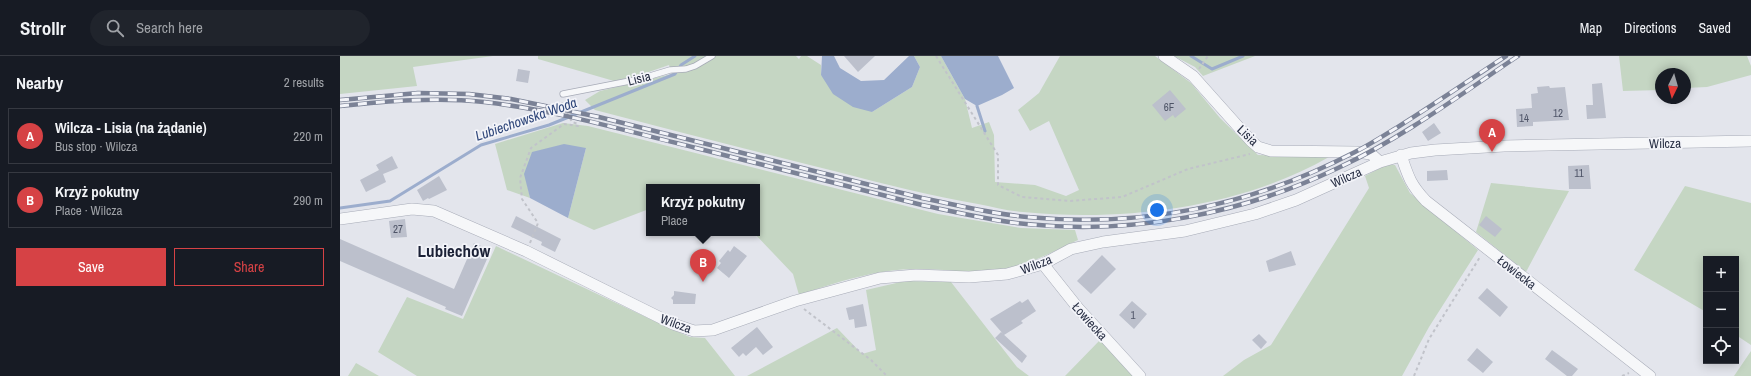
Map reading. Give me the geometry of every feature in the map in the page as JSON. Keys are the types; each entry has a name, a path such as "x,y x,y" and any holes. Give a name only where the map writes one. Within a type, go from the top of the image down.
{"street":[{"name":"Lisia","path":"1164,56 1194,76 1258,147 1271,151 1362,152 1371,154 1380,162"},
{"name":"Wilcza","path":"340,219 412,208 446,215 526,251 673,324 694,330 714,330 795,302 880,278 916,275 989,276 1007,274 1043,264 1071,249 1078,247 1103,242 1185,231 1255,214 1296,200 1380,162 1401,155 1435,150 1469,148 1751,141"},
{"name":"Łowiecka","path":"1401,155 1408,179 1413,188 1426,201 1650,376"},
{"name":"Łowiecka","path":"1043,264 1078,308 1140,376"}],"lane":[{"name":"Lisia","path":"563,94 640,79 670,70 686,69 695,66 712,56"}],"path":[{"path":"936,56 998,155 998,185 1022,197 1069,201 1122,197 1188,169 1252,153 1258,147"},
{"path":"1200,66 1208,56"},
{"path":"526,251 538,223 522,199 520,178 531,148 564,124 578,126 578,124 572,122 562,104"},
{"path":"1414,376 1429,339 1486,247"},
{"path":"795,302 871,360 887,376"}],"green space":[{"path":"340,56 493,56 413,67 417,86 340,94"},
{"path":"538,56 796,56 799,59 801,56 807,56 821,65 821,75 872,112 912,87 920,67 914,56 941,56 965,99 972,128 989,122 994,135 995,182 1035,185 1066,196 1079,190 1049,121 1030,131 1018,110 1039,93 1060,56 1155,56 1191,83 1220,118 1258,155 1329,157 1258,189 1180,207 1101,215 1061,215 1006,210 908,190 595,110 585,100 600,91 672,74 669,65 640,75 614,81 538,59"},
{"path":"1174,56 1255,56 1203,76 1195,67"},
{"path":"1619,56 1747,56 1751,66 1751,75 1707,87 1691,88 1691,68 1655,68 1655,90 1623,91"},
{"path":"563,123 588,126 938,214 1021,228 1075,230 1078,240 1043,256 1008,269 985,272 928,269 887,271 842,281 799,295 793,274 757,236 760,236 760,184 646,184 646,210 594,230 568,218 586,148 525,174 530,198 507,190 495,144"},
{"path":"1388,164 1395,165 1410,193 1478,250 1429,327 1402,376 1223,376 1244,360 1271,345 1369,188 1365,176"},
{"path":"1491,183 1569,191 1526,272 1476,232"},
{"path":"1685,186 1751,203 1751,345 1739,337 1739,256 1703,256 1703,310 1634,270"},
{"path":"496,246 669,328 690,337 705,338 735,376 417,376 378,352 407,297 463,319"},
{"path":"905,281 951,282 1017,367 1029,376 747,376 837,328 862,354 876,350 866,290"},
{"path":"1100,340 1134,376 1065,376"},
{"path":"1751,351 1751,376 1734,376"},
{"path":"356,363 379,376 348,376"}],"water":[{"path":"822,56 834,56 840,68 861,81 884,80 909,56 914,56 920,67 912,87 872,112 853,107 833,94 821,75"},
{"path":"941,56 998,56 1014,88 977,106 965,99"},
{"path":"564,144 586,148 568,218 530,198 524,174 532,152"}],"building":[{"path":"844,56 875,56 858,72"},
{"path":"518,69 530,71 528,83 516,81"},
{"path":"1602,83 1606,118 1587,119 1586,105 1593,105 1592,84"},
{"path":"1549,86 1550,88 1565,87 1569,120 1533,122 1533,126 1517,127 1516,109 1532,108 1531,94 1538,93 1537,87"},
{"path":"1170,90 1186,109 1175,118 1173,115 1165,121 1152,105"},
{"path":"1434,123 1441,133 1428,141 1422,132"},
{"path":"392,156 398,168 383,174 386,182 366,192 360,180 379,170 376,165"},
{"path":"1589,165 1591,189 1569,189 1568,166"},
{"path":"1447,170 1448,180 1427,181 1427,171"},
{"path":"439,176 447,190 423,201 417,190"},
{"path":"516,216 561,239 555,252 541,245 542,242 511,227"},
{"path":"1486,216 1502,229 1495,237 1479,225"},
{"path":"405,219 407,237 391,238 389,221"},
{"path":"340,239 454,289 474,243 491,250 462,316 445,309 446,307 340,261"},
{"path":"734,246 747,256 729,278 717,268 721,263 719,261 728,250 730,252"},
{"path":"1291,251 1296,265 1269,272 1266,261"},
{"path":"1102,255 1116,269 1091,294 1077,281"},
{"path":"1487,288 1508,307 1500,317 1478,298"},
{"path":"674,291 696,294 695,304 673,304 673,300 671,298 674,295"},
{"path":"1028,299 1036,311 1021,321 1023,323 1004,335 990,319 1020,301 1022,303"},
{"path":"1132,301 1147,314 1134,329 1119,315"},
{"path":"863,304 867,326 855,328 854,319 849,320 846,308"},
{"path":"757,327 773,347 763,355 756,347 746,356 743,353 739,357 731,348"},
{"path":"1001,332 1027,356 1022,363 995,338"},
{"path":"1259,334 1267,342 1261,349 1252,340"},
{"path":"1477,348 1493,362 1483,373 1467,360"},
{"path":"1552,350 1578,369 1572,376 1567,376 1545,359"}],"waterway":[{"name":"Lubiechowska Woda","path":"340,208 390,201 481,145 549,125 675,74 681,65 695,56"},
{"path":"1191,56 1212,69 1243,56"},
{"name":"Lubiechowska Woda","path":"977,106 985,131"}],"railway":[{"path":"340,100 418,93 469,94 511,99 599,117 922,198 974,209 1027,217 1070,220 1113,219 1155,216 1196,209 1236,199 1316,171 1378,139 1506,56"},
{"path":"340,106 394,101 448,100 484,102 538,110 922,205 974,216 1026,224 1066,227 1106,226 1146,223 1225,209 1264,198 1301,184 1362,156 1408,130 1518,56"}],"place":[{"name":"Wilcza - Lisia (na żądanie)","path":"1492,152"},
{"name":"Krzyż pokutny","path":"703,282"}],"district":[{"name":"Lubiechów","path":"454,251"}]}
